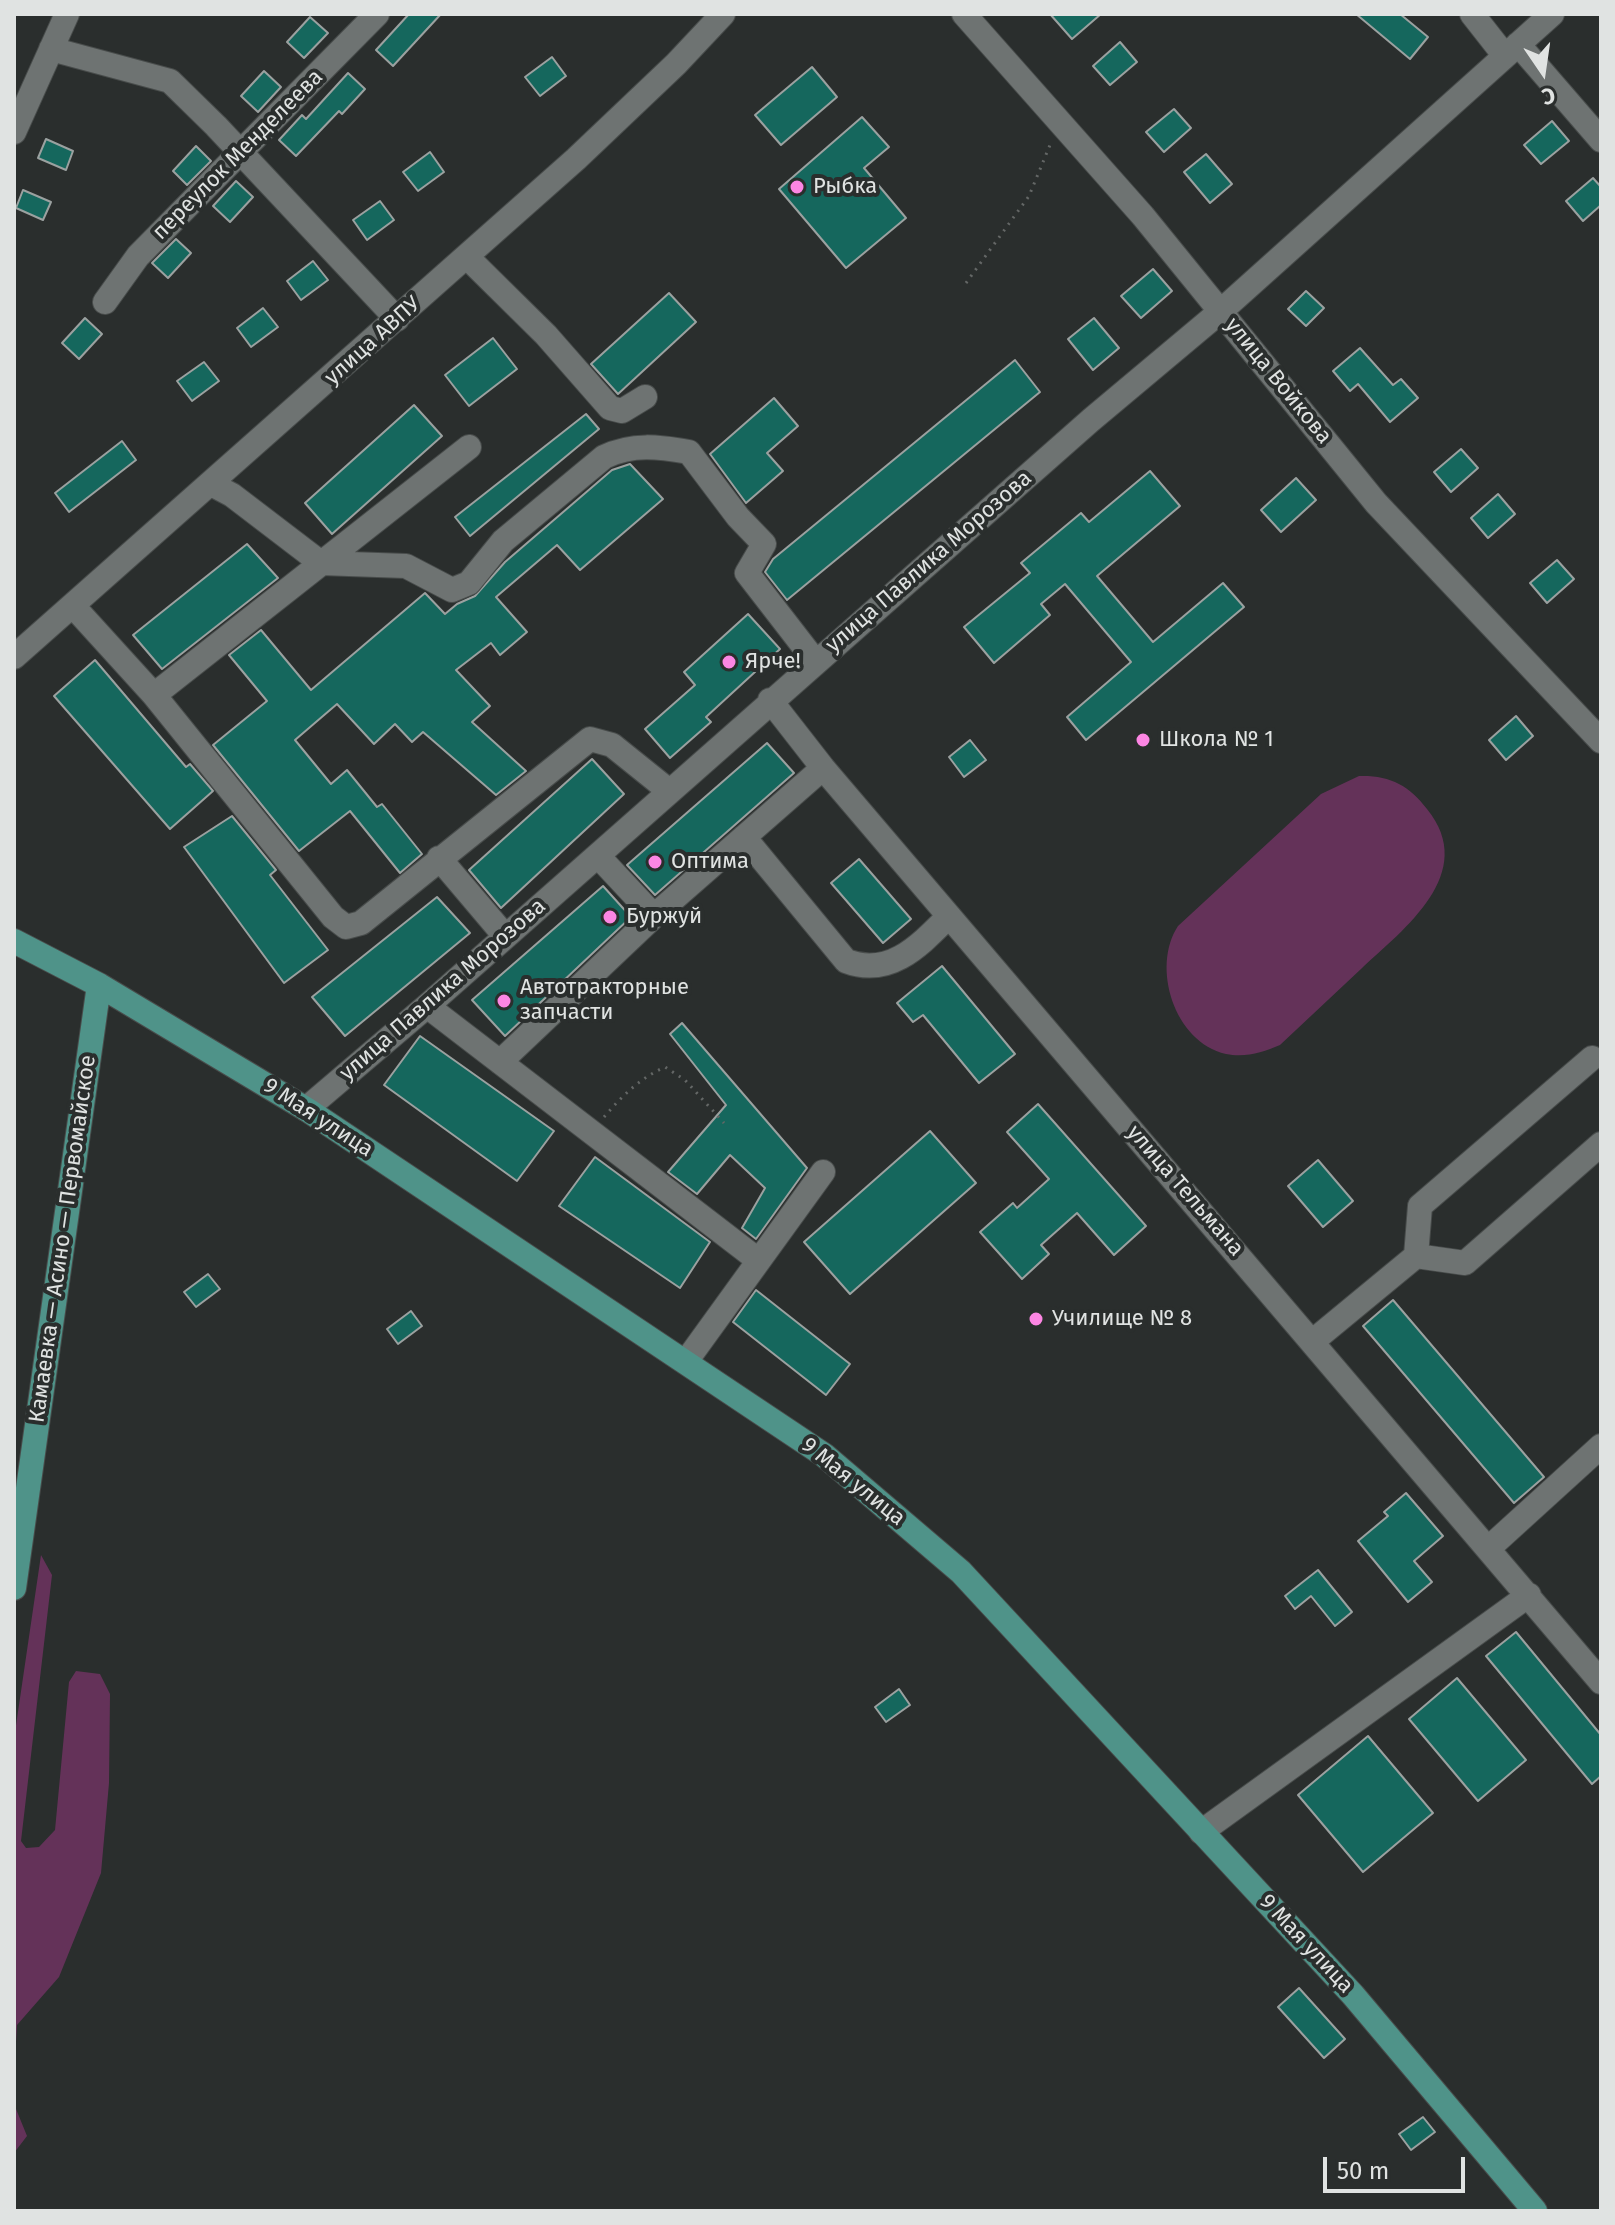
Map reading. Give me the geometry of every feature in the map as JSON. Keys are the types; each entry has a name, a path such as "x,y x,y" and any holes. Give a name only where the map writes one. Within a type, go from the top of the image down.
{"main road":[{"name":"9 Мая улица","path":"14,941 99,985 306,1109 687,1360 824,1455 961,1572 1353,1995 1535,2211"},
{"name":"Камаевка — Асино — Первомайское","path":"14,1588 99,985"}],"street":[{"path":"14,132 67,14"},
{"name":"переулок Менделеева","path":"105,302 138,256 377,14"},
{"name":"улица АВПУ","path":"14,657 213,485 576,159 676,64 723,14"},
{"name":"улица Войкова","path":"964,14 1143,216 1376,503 1601,741"},
{"path":"1472,14 1601,140"},
{"name":"улица Павлика Морозова","path":"306,1109 598,856 770,700 1221,311 1552,14"},
{"path":"51,49 170,81 397,319"},
{"path":"467,257 555,343 610,408 622,411 645,397"},
{"path":"213,485 232,495 321,563 406,566 452,590 469,583 503,541 604,457 618,450 647,446 689,452 738,517 764,544 747,573 815,661"},
{"path":"154,695 469,447"},
{"path":"74,607 154,695 333,917 346,927 361,923 590,739 612,745 668,790"},
{"name":"улица Тельмана","path":"770,700 823,768 1490,1547 1601,1682"},
{"path":"500,1062 654,916 823,768"},
{"path":"744,837 846,961 867,969 892,962 912,949 949,916"},
{"path":"598,856 654,916"},
{"path":"439,858 505,936"},
{"path":"427,1006 758,1260"},
{"path":"1313,1341 1416,1256 1420,1206 1592,1058"},
{"path":"1416,1256 1465,1263 1601,1144"},
{"path":"687,1360 823,1172"},
{"path":"1490,1547 1601,1446"},
{"path":"1201,1832 1529,1595"}],"path":[{"path":"966,283 1029,196 1050,147 1049,109"},
{"path":"592,1132 621,1096 650,1073 665,1067 685,1080 724,1123"}],"shaded area":[{"path":"1359,776 1380,777 1398,783 1427,809 1441,833 1445,855 1440,877 1430,898 1397,936 1280,1045 1247,1055 1226,1054 1208,1047 1193,1035 1172,1001 1167,962 1170,943 1178,926 1321,794"},
{"path":"41,1555 52,1575 21,1841 26,1848 39,1847 55,1830 69,1682 76,1671 100,1674 110,1694 109,1783 101,1873 59,1977 17,2025 14,2075 14,1739"},
{"path":"14,2104 27,2136 14,2153"}],"building":[{"path":"409,14 441,14 393,66 376,50"},
{"path":"1050,14 1101,14 1072,39"},
{"path":"1356,14 1400,14 1428,37 1410,59"},
{"path":"310,17 328,33 304,58 287,42"},
{"path":"1120,42 1137,62 1110,85 1093,66"},
{"path":"552,57 566,76 540,96 525,77"},
{"path":"812,67 837,97 781,145 755,115"},
{"path":"264,71 281,87 258,112 241,96"},
{"path":"348,73 365,89 296,156 279,140 302,115 306,119"},
{"path":"1174,109 1191,128 1164,152 1146,132"},
{"path":"862,117 889,147 864,168 906,218 846,268 779,189"},
{"path":"1552,121 1569,141 1541,164 1524,145"},
{"path":"46,139 73,151 66,170 38,158"},
{"path":"196,146 211,161 187,185 173,171"},
{"path":"430,152 444,172 418,191 403,172"},
{"path":"1206,154 1232,184 1210,203 1184,172"},
{"path":"1593,178 1601,187 1601,205 1583,221 1566,201"},
{"path":"236,181 253,197 230,222 213,206"},
{"path":"23,190 51,202 43,220 16,208"},
{"path":"380,201 394,220 367,240 353,220"},
{"path":"176,239 191,253 168,278 152,263"},
{"path":"313,261 328,280 301,300 287,281"},
{"path":"1153,269 1172,291 1141,318 1121,296"},
{"path":"1306,291 1324,308 1306,326 1288,309"},
{"path":"669,293 696,322 618,394 591,364"},
{"path":"263,308 278,327 251,347 237,328"},
{"path":"85,318 102,334 79,359 62,343"},
{"path":"1094,318 1119,348 1093,370 1068,339"},
{"path":"493,338 517,369 469,406 445,375"},
{"path":"1360,348 1393,385 1401,379 1418,398 1390,422 1358,384 1350,391 1333,371"},
{"path":"1015,360 1040,392 787,600 765,572 773,559"},
{"path":"204,362 219,381 192,401 177,381"},
{"path":"774,398 798,426 767,453 783,471 746,503 710,454"},
{"path":"414,405 442,436 332,534 305,503"},
{"path":"586,414 599,429 470,536 455,517"},
{"path":"122,441 136,460 69,512 55,493"},
{"path":"1461,449 1478,468 1451,492 1434,472"},
{"path":"630,464 663,499 580,570 557,545 496,597 527,632 500,655 491,643 456,670 490,706 472,722 526,771 496,795 423,732 412,742 395,724 374,744 337,704 295,740 331,784 347,770 377,807 382,804 422,854 400,873 350,811 299,851 213,745 267,701 229,655 261,630 311,690 425,593 445,614 457,604 475,596 505,562 612,470"},
{"path":"1150,471 1180,506 1097,576 1153,642 1223,583 1244,607 1086,740 1067,717 1131,662 1065,584 1041,604 1050,615 994,663 964,627 1030,573 1021,563 1081,513 1089,522"},
{"path":"1296,478 1316,500 1281,532 1261,510"},
{"path":"1498,494 1515,514 1488,538 1471,518"},
{"path":"247,544 278,578 162,669 133,635"},
{"path":"1557,560 1574,579 1547,603 1530,583"},
{"path":"748,614 780,649 706,717 711,722 670,758 645,729 695,685 684,672"},
{"path":"95,660 186,767 190,764 213,791 170,829 54,696"},
{"path":"1516,716 1533,736 1506,760 1489,740"},
{"path":"970,740 986,760 964,777 949,757"},
{"path":"767,743 794,773 655,895 627,865"},
{"path":"592,759 624,794 501,908 469,870"},
{"path":"232,816 276,870 270,875 328,950 284,983 184,847"},
{"path":"859,859 911,919 883,943 831,883"},
{"path":"603,886 631,917 505,1036 472,1000"},
{"path":"437,897 470,933 345,1036 312,997"},
{"path":"942,966 1015,1054 979,1083 923,1015 913,1022 897,1003"},
{"path":"682,1023 807,1168 756,1239 742,1228 765,1188 730,1155 697,1194 668,1172 726,1105 670,1034"},
{"path":"420,1036 554,1131 517,1181 384,1085"},
{"path":"1038,1104 1146,1226 1114,1255 1077,1213 1041,1245 1049,1254 1022,1279 980,1232 1013,1203 1017,1208 1049,1179 1007,1132"},
{"path":"930,1131 976,1183 850,1294 804,1242"},
{"path":"595,1157 710,1242 680,1288 559,1206"},
{"path":"1318,1160 1353,1201 1323,1227 1288,1186"},
{"path":"208,1274 220,1289 196,1307 184,1292"},
{"path":"756,1290 850,1364 826,1395 733,1322"},
{"path":"1393,1300 1544,1477 1514,1503 1363,1326"},
{"path":"411,1311 422,1326 398,1344 387,1329"},
{"path":"1406,1493 1443,1536 1414,1561 1432,1582 1408,1602 1358,1541 1388,1516 1384,1512"},
{"path":"1318,1570 1352,1612 1335,1626 1311,1596 1295,1609 1285,1596"},
{"path":"1516,1632 1601,1735 1601,1776 1592,1784 1486,1656"},
{"path":"1457,1678 1526,1760 1478,1801 1409,1719"},
{"path":"899,1689 910,1705 886,1722 875,1707"},
{"path":"1368,1736 1433,1813 1363,1872 1298,1795"},
{"path":"1299,1988 1345,2039 1324,2058 1278,2007"},
{"path":"1423,2117 1435,2132 1411,2150 1399,2134"}],"place":[{"name":"Рыбка","path":"797,187"},
{"name":"Ярче!","path":"729,662"},
{"name":"Школа № 1","path":"1143,740"},
{"name":"Оптима","path":"655,862"},
{"name":"Буржуй","path":"610,917"},
{"name":"Автотракторные запчасти","path":"504,1001"},
{"name":"Училище № 8","path":"1036,1319"}]}
